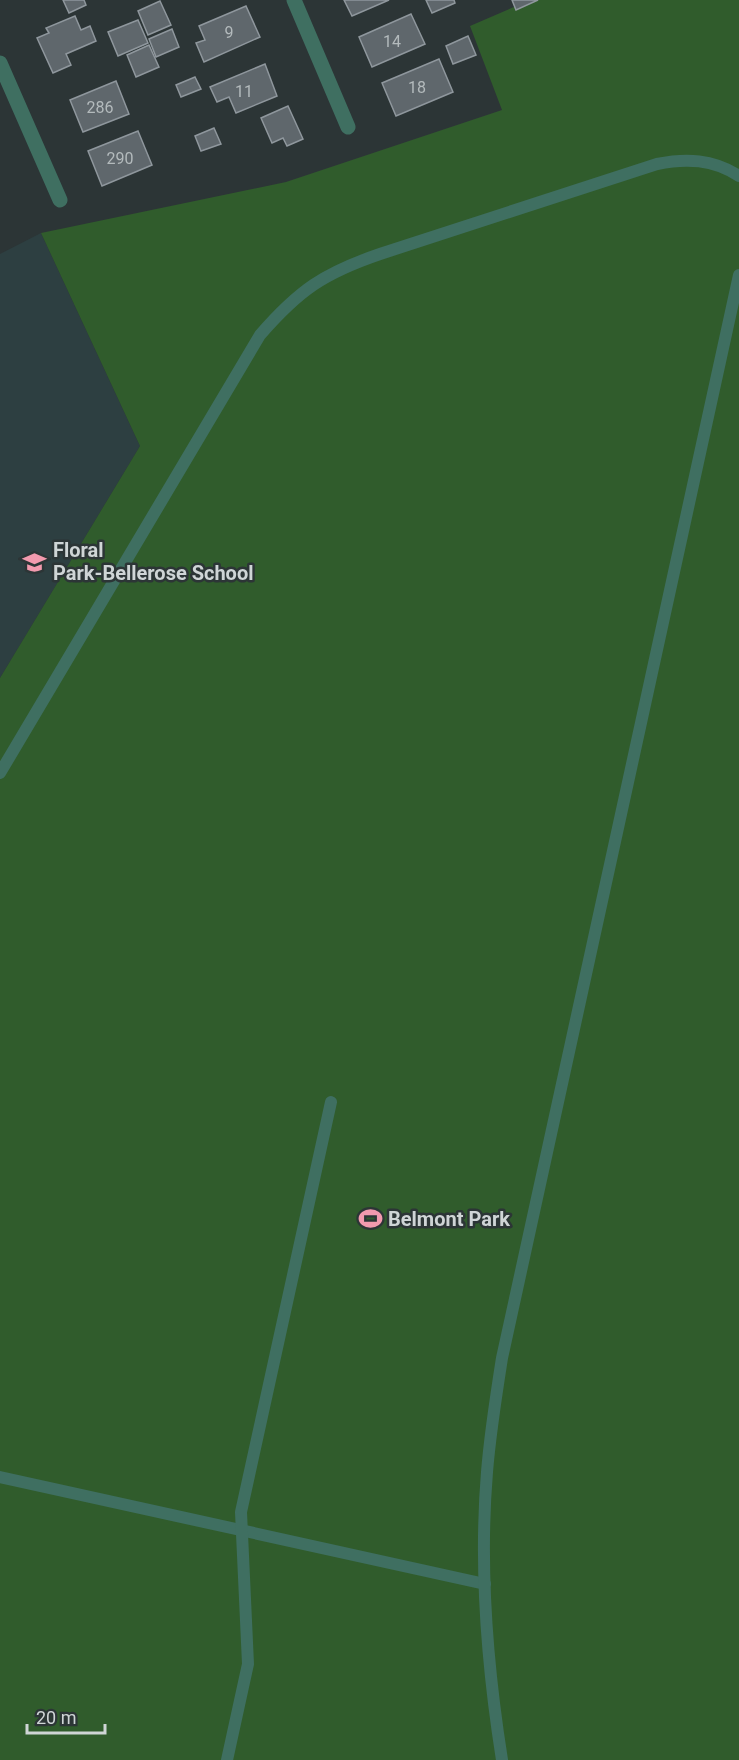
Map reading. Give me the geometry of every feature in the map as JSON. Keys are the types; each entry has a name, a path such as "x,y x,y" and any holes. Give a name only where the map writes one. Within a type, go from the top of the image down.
{"street":[{"path":"294,0 348,128"},
{"path":"0,63 60,200"}],"lane":[{"path":"0,773 260,335 283,309 308,287 351,264 657,164 674,160 708,162 739,176"},
{"path":"502,1760 491,1687 485,1584 487,1473 503,1350 739,275"},
{"path":"227,1760 248,1664 241,1512 331,1102"},
{"path":"0,1477 485,1584"}],"shaded area":[{"name":"Floral Park-Bellerose School","path":"41,233 140,446 0,678 0,254"}],"green space":[{"name":"Belmont Park","path":"530,0 739,0 739,1760 0,1760 0,678 140,446 41,233 286,182 502,110 470,26"}],"building":[{"path":"63,0 84,0 86,5 69,13"},
{"path":"344,0 389,0 352,16"},
{"path":"426,0 454,0 455,3 432,13"},
{"path":"512,0 538,0 516,10"},
{"path":"160,1 171,25 148,35 138,11"},
{"path":"246,6 260,37 204,62 196,43 205,40 199,26"},
{"path":"411,14 425,44 372,67 359,37"},
{"path":"75,16 81,30 90,26 96,41 66,54 71,65 53,73 37,38 49,33 46,28"},
{"path":"138,20 148,43 118,56 108,32"},
{"path":"172,29 179,47 156,57 149,39"},
{"path":"468,36 476,55 453,64 446,46"},
{"path":"149,45 159,67 136,77 127,55"},
{"path":"439,59 453,92 396,116 382,83"},
{"path":"265,64 277,96 236,113 229,97 217,102 210,87"},
{"path":"195,77 201,89 181,97 176,85"},
{"path":"116,81 129,114 83,132 70,100"},
{"path":"288,106 303,139 287,146 283,138 272,143 261,118"},
{"path":"214,128 221,144 201,151 195,136"},
{"path":"138,131 152,165 102,186 88,151"}],"place":[{"name":"Floral Park-Bellerose School","path":"35,562"},
{"name":"Belmont Park","path":"370,1219"}]}
